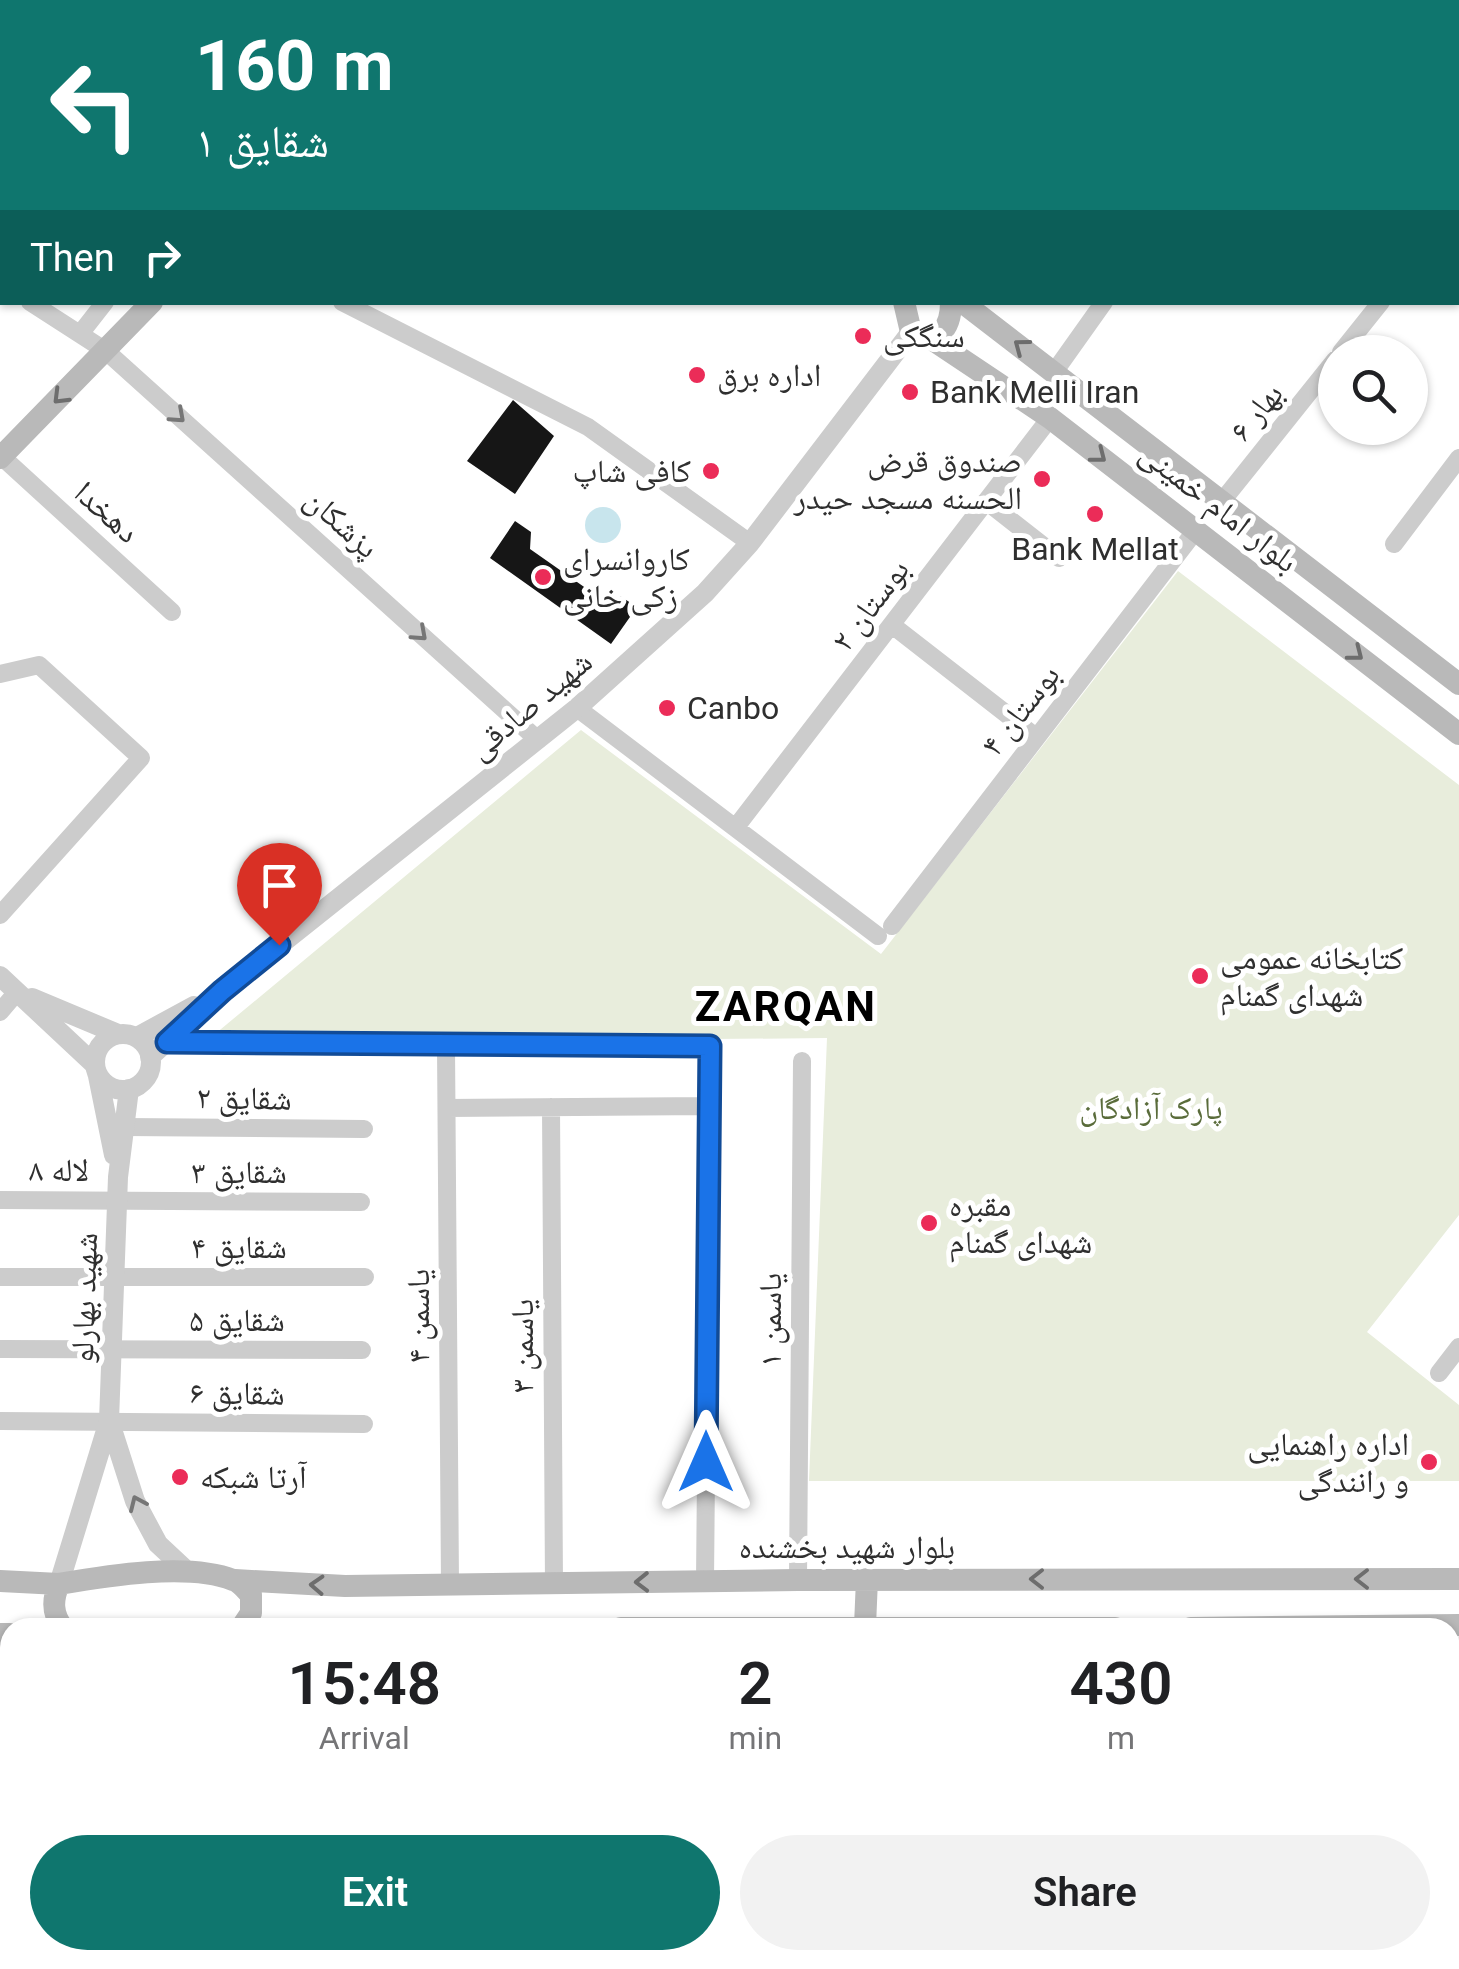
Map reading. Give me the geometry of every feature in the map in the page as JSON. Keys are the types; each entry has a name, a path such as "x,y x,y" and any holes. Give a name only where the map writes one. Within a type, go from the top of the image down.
{"main road":[{"path":"1,457 149,305"},
{"path":"906,305 922,336 941,336 948,324 951,305"},
{"name":"بلوار امام خمینی","path":"966,305 1459,684"},
{"name":"بلوار امام خمینی","path":"922,336 1050,418 1459,734"},
{"name":"بلوار شهید بخشنده","path":"60,1584 106,1576 188,1572 235,1580 345,1586 798,1580 1459,1579"},
{"path":"235,1580 251,1595 252,1613 248,1618"},
{"path":"865,1618 867,1580"},
{"path":"0,1581 60,1584 54,1596 56,1618"}],"street":[{"name":"پزشکان","path":"35,305 106,351 538,740"},
{"path":"80,334 103,305"},
{"path":"348,305 588,427 750,543"},
{"path":"1055,372 1102,305"},
{"path":"1355,335 1379,305"},
{"name":"شهید صادقی","path":"222,991 577,708 706,593 922,336"},
{"name":"بهار ۶","path":"1223,500 1318,381"},
{"name":"بوستان ۲","path":"736,827 1050,418"},
{"name":"دهخدا","path":"1,457 172,612"},
{"path":"1394,544 1459,458"},
{"path":"986,501 1058,558"},
{"name":"بوستان ۴","path":"736,827 885,931 1196,530"},
{"path":"892,625 1036,737"},
{"path":"0,674 39,665 142,758 0,914"},
{"path":"577,708 736,827"},
{"path":"0,976 111,1088 130,1089 148,1073 150,1056 146,1046 16,992"},
{"path":"118,1176 96,1070 98,1048 110,1036 127,1036 222,991"},
{"path":"150,1056 222,991"},
{"path":"0,1012 16,992"},
{"path":"167,1042 710,1046 705,1581"},
{"name":"یاسمن ۴","path":"446,1046 450,1584"},
{"name":"یاسمن ۱","path":"798,1580 802,1061"},
{"path":"118,1176 130,1089"},
{"path":"446,1108 709,1106"},
{"name":"یاسمن ۳","path":"551,1107 554,1584"},
{"name":"شقایق ۲","path":"124,1126 364,1129"},
{"name":"شهید بهارلو","path":"109,1421 118,1176"},
{"name":"لاله ۸","path":"0,1200 117,1201"},
{"name":"شقایق ۳","path":"117,1201 361,1202"},
{"name":"شقایق ۴","path":"0,1277 364,1277"},
{"path":"1439,1373 1459,1346"},
{"name":"شقایق ۵","path":"0,1349 362,1350"},
{"path":"109,1421 135,1501 158,1544 188,1572"},
{"path":"60,1584 109,1421"},
{"name":"شقایق ۶","path":"0,1422 364,1424"}],"green space":[{"name":"پارک آزادگان","path":"1178,571 1459,785 1459,1215 1367,1332 1459,1405 1459,1481 809,1481 827,1038 203,1044 581,730 881,954"}],"water":[{"path":"603,507 615,513 621,525 615,537 603,543 591,537 585,525 591,513"}],"building":[{"path":"513,400 554,436 515,494 467,461"},
{"name":"کاروانسرای زکی خانی","path":"515,521 531,532 530,549 607,603 620,596 637,607 611,644 490,558"}],"place":[{"name":"سنگکی","path":"863,336"},
{"name":"اداره برق","path":"697,375"},
{"name":"Bank Melli Iran","path":"910,392"},
{"name":"کافی شاپ","path":"711,471"},
{"name":"صندوق قرض الحسنه مسجد حیدر","path":"1042,479"},
{"name":"Bank Mellat","path":"1095,514"},
{"name":"کاروانسرای زکی خانی","path":"543,577"},
{"name":"Canbo","path":"667,708"},
{"name":"کتابخانه عمومی شهدای گمنام","path":"1200,976"},
{"name":"مقبره شهدای گمنام","path":"929,1223"},
{"name":"اداره راهنمایی و رانندگی","path":"1429,1462"},
{"name":"آرتا شبکه","path":"180,1477"}],"district":[{"name":"ZARQAN","path":"786,1006"}],"route":[{"path":"279,945 167,1042 710,1046 706,1462"}]}
